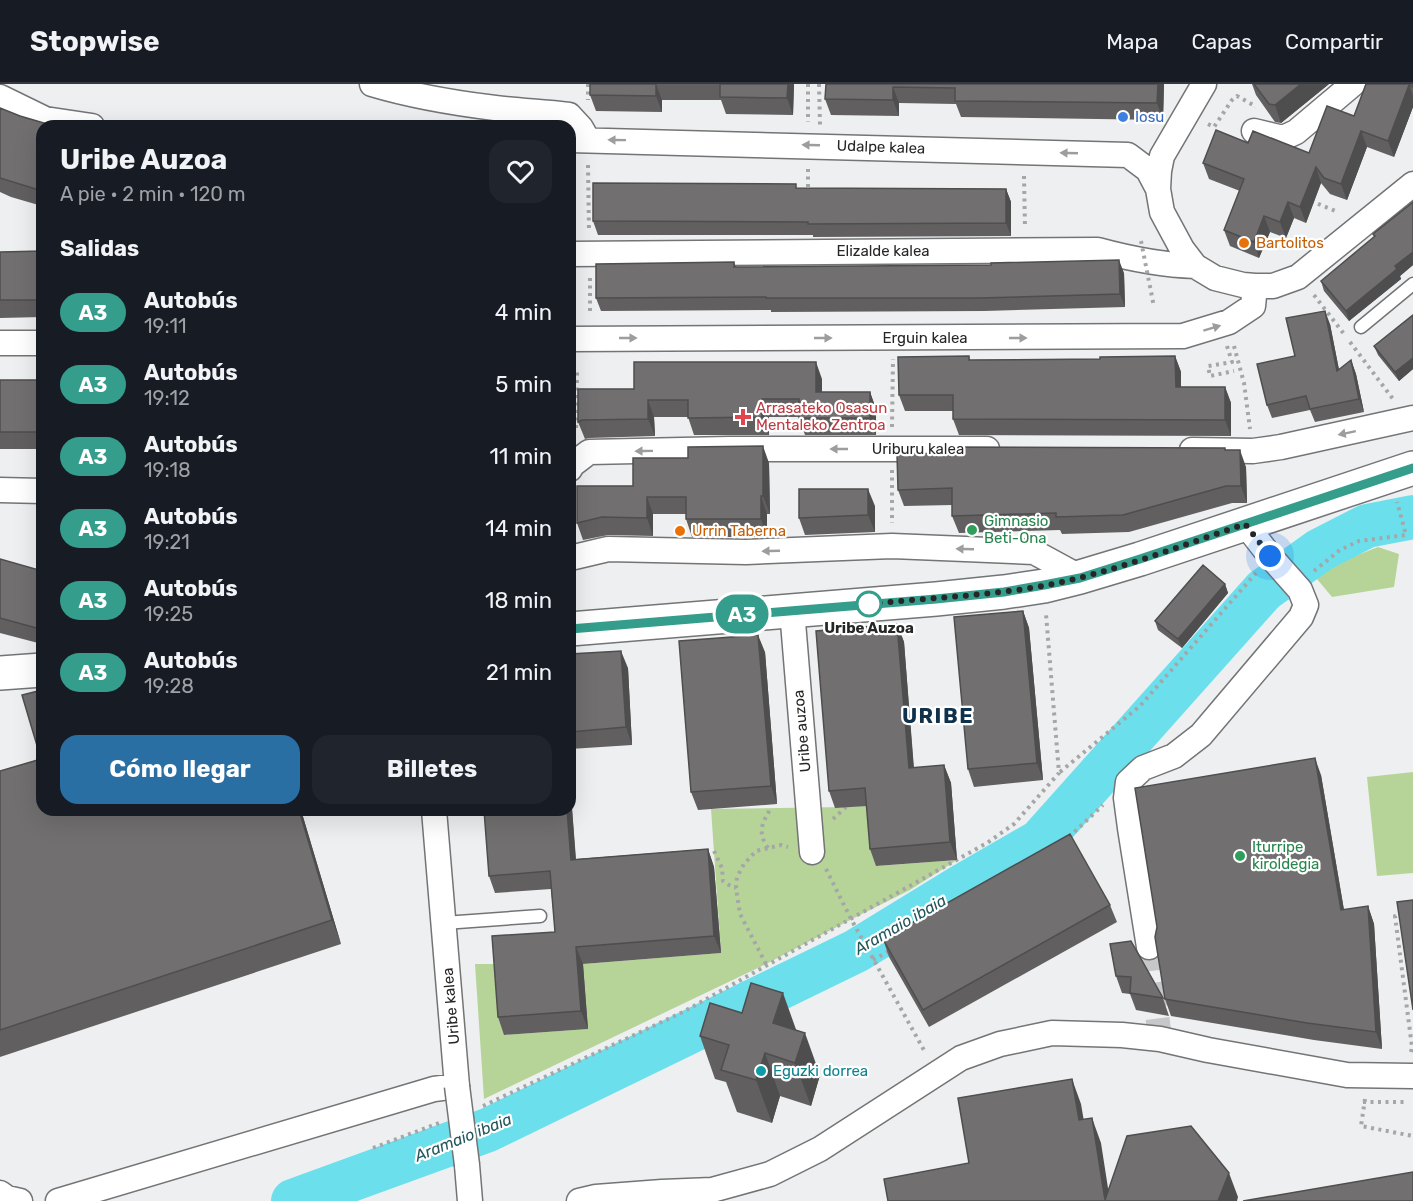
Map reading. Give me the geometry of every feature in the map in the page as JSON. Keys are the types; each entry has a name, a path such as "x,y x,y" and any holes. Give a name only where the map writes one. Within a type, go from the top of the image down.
{"street":[{"name":"Udalpe kalea","path":"372,84 390,90 495,108 569,115 574,120"},
{"path":"1204,84 1162,156 1158,189 1162,212 1182,249 1195,266 1215,278 1243,285 1273,286 1298,277 1413,184"},
{"path":"1252,123 1282,138 1296,132 1353,84"},
{"path":"0,97 45,119 52,120"},
{"name":"Udalpe kalea","path":"576,122 582,128 579,140 1128,155 1148,170 1158,189"},
{"name":"Elizalde kalea","path":"586,254 1098,250 1134,260 1195,266"},
{"name":"Erguin kalea","path":"576,339 1183,336 1230,322 1253,306 1255,286"},
{"path":"0,343 36,343"},
{"path":"1176,450 1253,451 1281,447 1405,411"},
{"name":"Uriburu kalea","path":"576,462 589,452 729,449 1013,449"},
{"path":"576,628 1004,592 1080,578 1413,468"},
{"path":"0,490 36,491"},
{"path":"1149,947 1126,798 1128,782 1143,768 1174,756 1201,735 1301,617 1306,604 1306,581 1270,556 1245,524"},
{"path":"576,557 608,549 746,552 892,546 1034,552 1080,578"},
{"name":"Uribe auzoa","path":"792,610 812,852"},
{"path":"0,673 36,670"},
{"name":"Uribe kalea","path":"435,816 457,1086 471,1201"},
{"path":"579,1201 618,1195 712,1190 770,1174 820,1149 961,1058 1000,1044 1052,1034 1122,1035 1160,1039 1347,1076 1409,1083"},
{"path":"57,1201 440,1087 457,1086"},
{"path":"0,1193 7,1198 20,1201"}],"lane":[{"path":"1361,327 1413,284"},
{"path":"444,923 540,916"}],"path":[{"path":"588,84 588,92"},
{"path":"808,84 808,115"},
{"path":"819,84 820,109"},
{"path":"1207,124 1214,128 1232,100 1238,96 1255,106 1252,123"},
{"path":"588,165 586,254 590,268 590,316"},
{"path":"808,168 808,199"},
{"path":"1024,172 1025,251"},
{"path":"1306,199 1338,212"},
{"path":"1141,241 1155,307"},
{"path":"1310,289 1405,411"},
{"path":"892,546 893,338"},
{"path":"1234,371 1210,376 1208,366 1232,362 1226,343 1232,340 1244,383 1253,451"},
{"path":"576,372 576,437"},
{"path":"1306,581 1340,550 1359,542 1406,535 1396,500"},
{"path":"482,1107 683,1012 987,843 1014,824 1059,773 1140,706 1270,556"},
{"path":"1045,607 1059,773"},
{"path":"1066,840 1128,782"},
{"path":"768,848 763,841 762,830 763,822 771,808"},
{"path":"714,851 722,868 723,881 736,888 740,914 766,964"},
{"path":"1413,913 1395,916 1412,1047 1409,1083 1365,1096 1360,1126 1413,1136"},
{"path":"851,920 938,1074"},
{"path":"873,960 892,949"},
{"path":"1364,1102 1413,1102"},
{"path":"372,1148 449,1119"}],"green space":[{"path":"1378,547 1399,554 1394,587 1332,597 1312,573"},
{"path":"1413,772 1413,873 1377,876 1367,777"},
{"path":"871,805 877,866 957,860 910,890 766,964 484,1099 475,964 499,964 505,1035 588,1029 583,964 721,953 711,809"}],"building":[{"path":"590,84 656,84 656,96 590,95"},
{"path":"720,84 788,84 787,98 720,97"},
{"path":"826,84 1158,84 1157,103 955,101 955,88 893,87 893,100 825,99"},
{"path":"1254,84 1301,84 1275,105 1269,104"},
{"path":"1366,84 1413,84 1413,87 1409,85 1388,141 1361,131 1341,184 1324,178 1316,167 1300,207 1288,202 1280,222 1264,216 1254,242 1224,230 1244,179 1203,163 1216,130 1248,143 1253,131 1309,153 1327,106 1354,116"},
{"path":"0,108 36,121 36,189 0,178"},
{"path":"593,183 796,184 796,188 1006,189 1006,223 808,224 808,222 593,221"},
{"path":"1413,202 1413,252 1395,266 1397,269 1346,311 1321,281"},
{"path":"36,251 36,300 0,300 0,252"},
{"path":"1119,260 1120,294 979,298 596,298 596,264 734,262 734,267 991,265 991,263"},
{"path":"1325,311 1337,371 1351,360 1359,399 1310,409 1306,396 1267,405 1257,364 1295,356 1286,318"},
{"path":"1413,315 1413,358 1395,372 1374,346"},
{"path":"969,356 969,360 1175,356 1176,387 1225,387 1225,420 953,419 953,395 899,395 898,357"},
{"path":"634,362 816,362 816,392 870,392 870,418 799,418 799,399 762,399 762,417 688,418 688,400 648,400 648,419 582,420 578,422 578,389 634,389"},
{"path":"0,380 36,380 36,432 0,432"},
{"path":"763,446 761,519 686,519 686,497 647,497 647,518 602,517 577,523 577,486 633,486 633,458 688,458 688,447"},
{"path":"953,447 1225,448 1225,450 1240,450 1241,486 1226,486 1123,515 1056,517 1056,513 952,516 952,488 898,490 897,454 953,453"},
{"path":"799,489 868,489 868,515 799,518"},
{"path":"0,559 36,569 36,628 0,618"},
{"path":"1203,565 1225,584 1178,639 1155,621"},
{"path":"1023,611 1037,763 968,769 954,617"},
{"path":"897,624 909,768 944,765 950,842 870,849 865,788 829,791 816,631"},
{"path":"758,635 771,786 691,792 679,641"},
{"path":"621,651 626,727 576,731 576,654"},
{"path":"36,692 36,742 22,695"},
{"path":"1315,758 1341,910 1368,906 1376,1032 1165,999 1155,937 1157,927 1135,788"},
{"path":"36,760 36,816 301,816 332,920 0,1030 0,771"},
{"path":"484,816 567,816 571,860 708,849 714,936 576,947 581,1011 498,1017 492,936 555,932 550,871 489,876"},
{"path":"1070,834 1110,905 923,1010 883,939"},
{"path":"1413,900 1413,1010 1397,902"},
{"path":"1131,941 1163,998 1130,993 1131,977 1116,976 1110,944"},
{"path":"751,983 783,993 773,1023 805,1033 795,1063 765,1053 756,1080 721,1070 729,1045 700,1036 710,1003 742,1013"},
{"path":"1072,1079 1079,1120 1092,1118 1105,1200 1127,1136 1191,1126 1229,1173 1218,1201 888,1201 884,1179 969,1163 958,1098"},
{"path":"1413,1172 1413,1201 1243,1201"}],"waterway":[{"name":"Aramaio ibaia","path":"293,1201 488,1130 856,951 1040,841 1264,590 1320,550 1367,526 1413,517"}],"tunnel":[{"path":"1149,947 1160,1039"}],"bus line":[{"name":"A3","path":"576,628 936,599 1044,585 1080,578 1140,559 1413,468"}],"place":[{"name":"Iosu","path":"1123,117"},
{"name":"Bartolitos","path":"1244,243"},
{"name":"Arrasateko Osasun Mentaleko Zentroa","path":"743,417"},
{"name":"Gimnasio Beti-Ona","path":"972,530"},
{"name":"Urrin Taberna","path":"680,531"},
{"name":"Uribe Auzoa","path":"869,604"},
{"name":"Iturripe kiroldegia","path":"1240,856"},
{"name":"Eguzki dorrea","path":"761,1071"}],"district":[{"name":"URIBE","path":"938,716"}],"route":[{"path":"869,604 1004,592 1080,578 1245,524 1270,556"}]}
